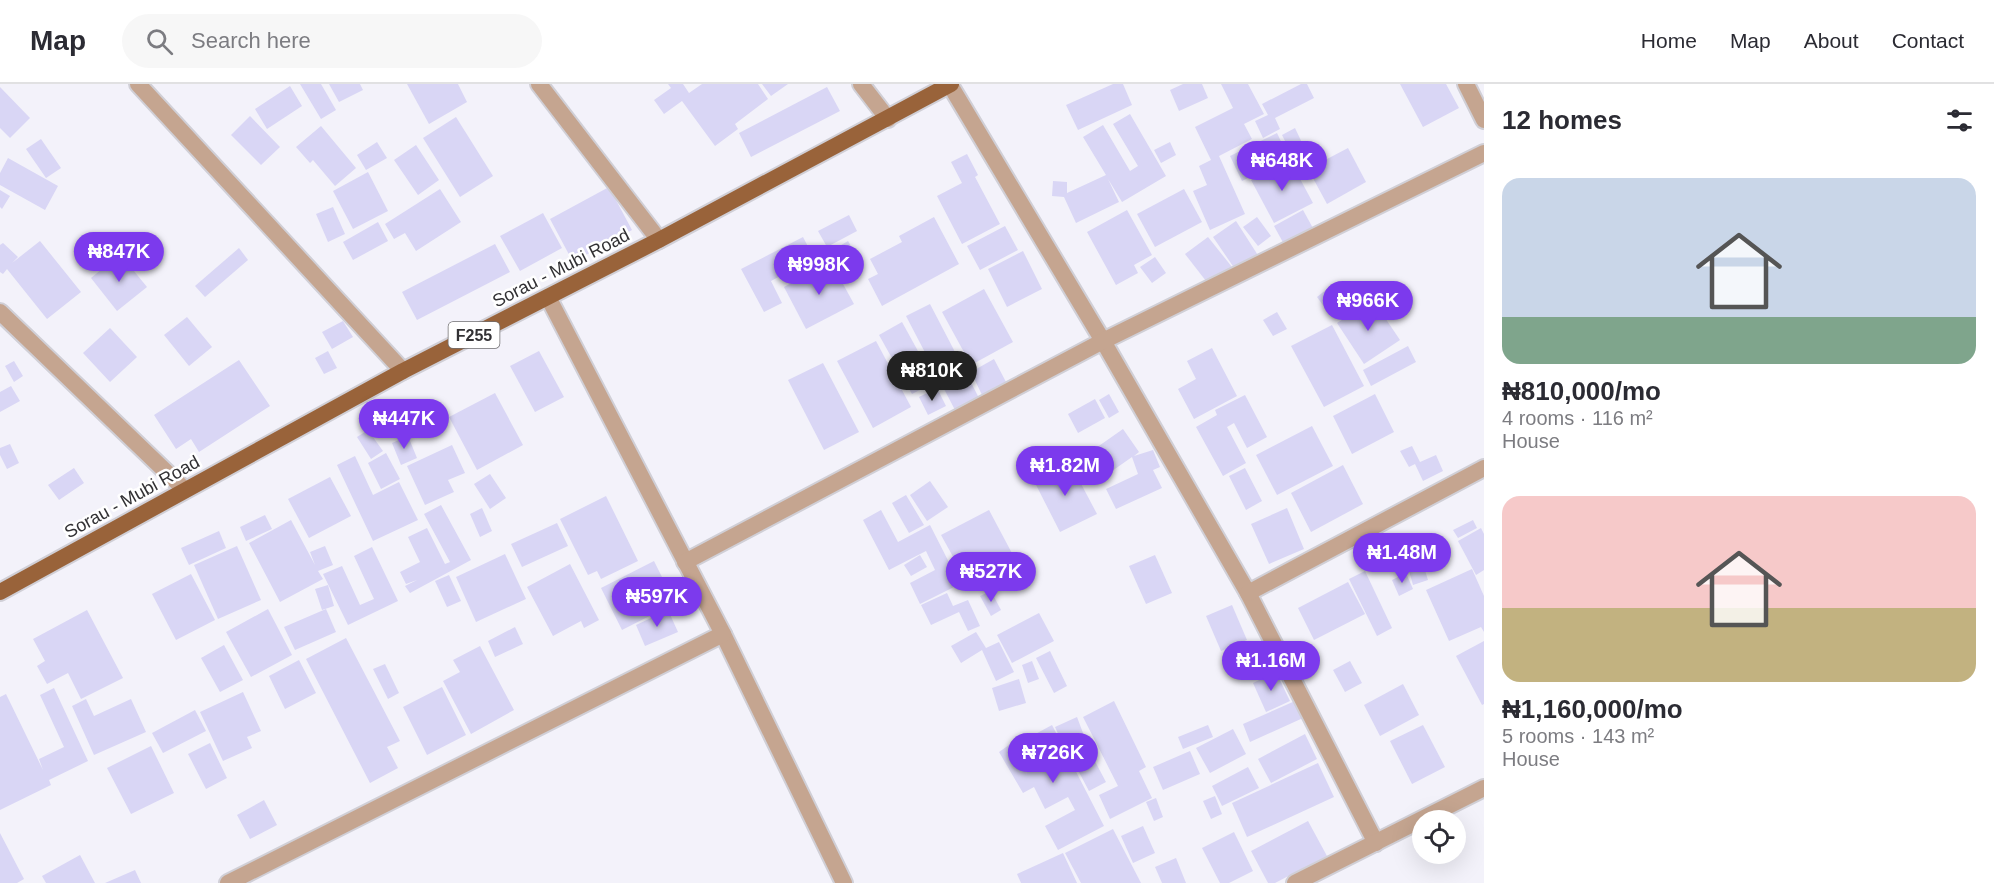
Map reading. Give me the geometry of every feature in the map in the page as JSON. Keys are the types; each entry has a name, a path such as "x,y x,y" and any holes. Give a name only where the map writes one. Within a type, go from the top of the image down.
{"main road":[{"name":"Sorau - Mubi Road","path":"0,592 403,371 659,240 950,84"}],"street":[{"path":"138,84 403,371"},
{"path":"539,84 659,240"},
{"path":"861,84 888,119"},
{"path":"950,84 1103,341 1248,593 1376,843"},
{"path":"1466,84 1484,120"},
{"path":"685,562 1103,341 1484,153"},
{"path":"548,297 723,634 844,883"},
{"path":"0,312 185,490"},
{"path":"1248,593 1484,468"},
{"path":"228,883 723,634"},
{"path":"1295,883 1484,789"}],"building":[{"path":"300,84 321,84 336,110 321,119"},
{"path":"329,84 360,84 363,90 339,102"},
{"path":"407,84 458,84 467,102 429,124"},
{"path":"668,84 683,84 689,93 702,84 758,84 768,99 735,124 738,129 715,146 682,101 664,114 654,100 671,88"},
{"path":"762,84 788,84 771,96"},
{"path":"1113,84 1123,84 1132,105 1078,130 1066,105"},
{"path":"1183,84 1202,84 1208,98 1179,111 1170,90"},
{"path":"1221,84 1248,84 1264,114 1244,124 1252,139 1219,156 1245,214 1210,230 1193,191 1207,185 1199,166 1211,160 1195,127 1233,108"},
{"path":"1301,84 1307,84 1314,98 1275,118 1280,129 1263,138 1255,121 1268,115 1262,104"},
{"path":"1400,84 1446,84 1459,108 1423,127"},
{"path":"290,86 302,106 267,129 255,109"},
{"path":"0,87 30,118 10,138 0,128"},
{"path":"827,87 840,111 751,157 739,133"},
{"path":"1130,114 1166,176 1122,202 1108,179 1119,202 1076,223 1064,197 1052,196 1053,181 1067,182 1067,193 1106,175 1083,137 1103,125 1130,171 1138,166 1113,124"},
{"path":"250,116 280,147 261,165 231,135"},
{"path":"456,117 493,176 460,197 423,138"},
{"path":"321,126 356,168 335,186 313,160 310,163 296,147"},
{"path":"1295,128 1305,149 1292,155 1282,135"},
{"path":"1277,133 1289,158 1242,181 1230,156"},
{"path":"41,139 61,168 46,178 26,149"},
{"path":"377,142 387,158 366,170 357,155"},
{"path":"1170,142 1176,155 1161,163 1154,150"},
{"path":"416,145 439,180 418,195 394,160"},
{"path":"1348,148 1366,182 1327,204 1308,169"},
{"path":"967,154 978,175 975,177 1000,224 962,244 937,196 962,183 951,162"},
{"path":"8,158 58,186 45,210 0,185 0,173"},
{"path":"1290,160 1313,203 1274,223 1251,180"},
{"path":"368,172 388,211 353,229 333,191"},
{"path":"609,187 632,230 573,262 550,219"},
{"path":"440,189 461,222 416,251 405,233 394,239 385,224"},
{"path":"1184,189 1202,222 1155,247 1137,214"},
{"path":"0,190 10,196 2,209 0,207"},
{"path":"333,207 345,234 328,242 316,214"},
{"path":"1127,210 1152,255 1134,265 1138,273 1116,285 1087,232"},
{"path":"1303,210 1314,230 1285,246 1274,226"},
{"path":"543,213 562,248 520,271 500,236"},
{"path":"849,215 857,231 827,247 818,231"},
{"path":"934,217 959,264 882,306 868,279 878,274 870,259 902,242 899,236"},
{"path":"1257,217 1271,236 1258,246 1243,227"},
{"path":"1236,221 1261,260 1239,275 1213,237"},
{"path":"378,222 388,241 353,260 343,242"},
{"path":"1005,226 1018,250 980,270 967,246"},
{"path":"803,237 814,258 771,281 782,303 764,312 741,269"},
{"path":"1208,237 1236,272 1213,290 1185,254"},
{"path":"40,241 81,292 47,319 7,269 3,274 0,272 0,245 3,243 18,257 12,263"},
{"path":"848,241 860,261 843,271 831,251"},
{"path":"495,244 510,272 417,320 402,292"},
{"path":"239,248 248,260 205,297 195,286"},
{"path":"1023,251 1042,289 1007,307 988,269"},
{"path":"120,254 147,287 117,311 91,278"},
{"path":"1155,257 1166,273 1152,283 1140,267"},
{"path":"831,262 854,304 806,329 784,287"},
{"path":"984,289 1013,342 971,365 942,312"},
{"path":"1327,289 1340,308 1330,315 1317,297"},
{"path":"1373,300 1400,340 1364,364 1337,323"},
{"path":"930,304 979,398 955,410 906,316"},
{"path":"1277,312 1287,329 1273,336 1263,320"},
{"path":"187,317 212,347 189,366 164,335"},
{"path":"343,321 353,337 332,349 322,332"},
{"path":"902,322 935,382 912,394 879,335"},
{"path":"1332,325 1364,386 1324,407 1291,346"},
{"path":"110,328 137,357 110,382 83,353"},
{"path":"876,341 911,407 873,428 837,361"},
{"path":"1408,346 1416,362 1371,386 1363,370"},
{"path":"1212,348 1237,396 1194,419 1178,389 1196,379 1187,361"},
{"path":"328,351 337,368 324,374 315,358"},
{"path":"539,351 564,397 535,412 510,366"},
{"path":"994,359 1006,382 982,395 971,372"},
{"path":"239,360 270,406 199,452 191,439 176,449 154,415"},
{"path":"14,361 23,376 14,382 5,366"},
{"path":"823,363 859,432 824,450 788,380"},
{"path":"11,386 20,401 0,412 0,392"},
{"path":"937,388 946,406 928,415 919,397"},
{"path":"495,393 523,445 477,470 449,417"},
{"path":"1109,394 1119,412 1109,418 1099,400"},
{"path":"1375,394 1394,432 1352,454 1333,416"},
{"path":"1245,395 1267,437 1247,448 1234,423 1227,427 1246,463 1223,476 1196,427 1217,415 1215,410"},
{"path":"1095,399 1105,418 1078,433 1068,414"},
{"path":"1312,426 1333,466 1277,495 1256,455"},
{"path":"1123,429 1139,452 1134,456 1153,450 1160,467 1153,470 1162,488 1116,509 1106,489 1138,474 1132,457 1102,478 1086,455"},
{"path":"368,430 383,451 371,459 357,437"},
{"path":"408,436 417,458 401,465 392,443"},
{"path":"10,444 19,463 7,469 0,455 0,448"},
{"path":"452,445 465,473 448,480 454,492 425,505 407,466"},
{"path":"1412,446 1420,462 1436,455 1443,471 1423,481 1415,464 1409,467 1400,451"},
{"path":"386,453 400,479 381,489 368,463"},
{"path":"355,456 373,495 399,482 418,520 373,541 337,465"},
{"path":"1069,461 1097,514 1060,532 1033,479"},
{"path":"1343,465 1363,504 1311,532 1291,493"},
{"path":"74,468 84,483 59,500 48,485"},
{"path":"1245,468 1262,501 1246,510 1229,476"},
{"path":"490,474 506,498 490,509 474,484"},
{"path":"330,477 351,516 309,538 288,499"},
{"path":"930,481 948,507 927,521 910,495"},
{"path":"906,495 924,525 909,533 892,503"},
{"path":"606,496 638,561 601,579 597,571 588,575 560,519"},
{"path":"441,505 471,560 410,593 405,586 417,580 406,584 400,572 420,562 408,537 427,528 445,564 450,562 424,514"},
{"path":"482,508 492,531 480,537 470,514"},
{"path":"1287,508 1304,549 1269,564 1251,524"},
{"path":"881,510 898,542 930,525 960,584 920,604 910,583 935,570 926,551 889,570 863,520"},
{"path":"989,510 1014,557 967,582 941,535"},
{"path":"265,515 272,529 246,541 240,527"},
{"path":"291,520 315,565 310,552 325,546 333,565 318,571 323,579 280,602 249,543"},
{"path":"1473,520 1477,528 1458,538 1453,530"},
{"path":"557,523 568,546 522,567 511,544"},
{"path":"1481,528 1484,534 1484,570 1476,575 1458,541"},
{"path":"219,531 226,548 189,565 181,548"},
{"path":"237,546 261,600 218,619 194,565"},
{"path":"372,547 398,601 348,625 323,574 342,566 360,605 374,599 354,556"},
{"path":"1418,548 1428,580 1413,585 1404,553"},
{"path":"505,554 526,599 476,622 456,577"},
{"path":"920,555 927,567 911,576 904,565"},
{"path":"1155,555 1172,593 1146,604 1129,566"},
{"path":"654,561 675,603 622,630 601,588"},
{"path":"570,564 599,620 584,628 581,621 553,636 527,587"},
{"path":"1472,569 1484,596 1484,632 1481,627 1449,641 1426,590"},
{"path":"1365,571 1392,628 1377,636 1349,579"},
{"path":"1406,573 1413,589 1399,596 1392,580"},
{"path":"191,574 215,620 176,640 152,594"},
{"path":"449,575 461,601 447,607 435,581"},
{"path":"1348,582 1365,614 1314,640 1298,608"},
{"path":"328,585 334,606 322,610 315,589"},
{"path":"991,591 1001,610 991,616 980,596"},
{"path":"947,593 953,606 968,600 980,626 968,631 959,612 931,625 921,605"},
{"path":"1232,605 1247,640 1221,651 1206,616"},
{"path":"268,609 292,655 251,677 226,632"},
{"path":"326,609 336,632 295,650 284,627"},
{"path":"87,610 123,678 81,699 68,673 47,684 37,666 45,661 33,639"},
{"path":"668,610 678,632 645,646 636,625"},
{"path":"1039,613 1054,641 1012,663 997,635"},
{"path":"515,627 523,644 495,657 488,641"},
{"path":"976,632 986,648 999,642 1014,672 996,681 982,650 961,663 951,646"},
{"path":"346,638 400,741 387,747 398,768 370,783 306,659"},
{"path":"1484,641 1484,704 1482,705 1456,656"},
{"path":"224,645 243,680 220,692 201,658"},
{"path":"480,646 514,710 471,734 443,681 460,672 453,660"},
{"path":"1050,651 1067,686 1054,693 1036,658"},
{"path":"299,660 316,693 285,709 269,676"},
{"path":"1032,661 1039,679 1028,683 1022,665"},
{"path":"1350,661 1362,683 1345,692 1333,670"},
{"path":"385,664 399,693 388,699 373,669"},
{"path":"1276,672 1290,701 1266,712 1253,683"},
{"path":"1019,679 1026,703 999,711 992,688"},
{"path":"1403,684 1419,715 1380,736 1364,705"},
{"path":"442,687 466,735 427,755 403,707"},
{"path":"54,688 88,761 49,780 51,785 0,810 0,697 6,694 43,770 39,759 64,747 40,695"},
{"path":"243,692 261,731 247,737 252,748 223,761 200,712"},
{"path":"86,699 94,716 131,699 146,732 94,755 72,706"},
{"path":"1114,701 1146,767 1139,771 1152,798 1110,819 1099,795 1118,786 1083,717"},
{"path":"1295,701 1303,718 1250,742 1243,724"},
{"path":"195,710 206,731 163,753 152,733"},
{"path":"1077,717 1083,733 1062,742 1055,727"},
{"path":"1052,725 1104,826 1058,850 1045,826 1075,810 1068,797 1045,809 1034,787 1023,793 999,752 1009,745 1027,774 1013,746"},
{"path":"1208,725 1213,737 1183,749 1178,737"},
{"path":"1423,725 1445,767 1412,784 1390,741"},
{"path":"1233,729 1246,754 1210,773 1196,748"},
{"path":"1305,734 1317,759 1271,783 1258,759"},
{"path":"1081,735 1106,782 1089,791 1064,744"},
{"path":"210,743 227,778 206,789 188,754"},
{"path":"151,746 174,793 131,814 107,768"},
{"path":"1190,751 1200,774 1163,790 1153,767"},
{"path":"1318,763 1334,797 1247,837 1232,803"},
{"path":"1248,767 1259,788 1222,806 1212,786"},
{"path":"1215,796 1222,814 1211,819 1203,801"},
{"path":"1156,798 1163,817 1154,821 1146,802"},
{"path":"264,800 277,825 250,839 237,815"},
{"path":"1308,821 1327,856 1275,883 1268,883 1251,851"},
{"path":"1143,826 1155,853 1133,863 1121,836"},
{"path":"1113,829 1141,883 1081,883 1065,853"},
{"path":"1234,832 1253,871 1229,883 1220,883 1202,848"},
{"path":"0,833 24,879 17,883 0,883"},
{"path":"1063,853 1077,883 1021,883 1017,874"},
{"path":"80,855 95,883 46,883 42,876"},
{"path":"1176,858 1186,883 1162,883 1155,867"},
{"path":"135,870 141,883 105,883"}]}
